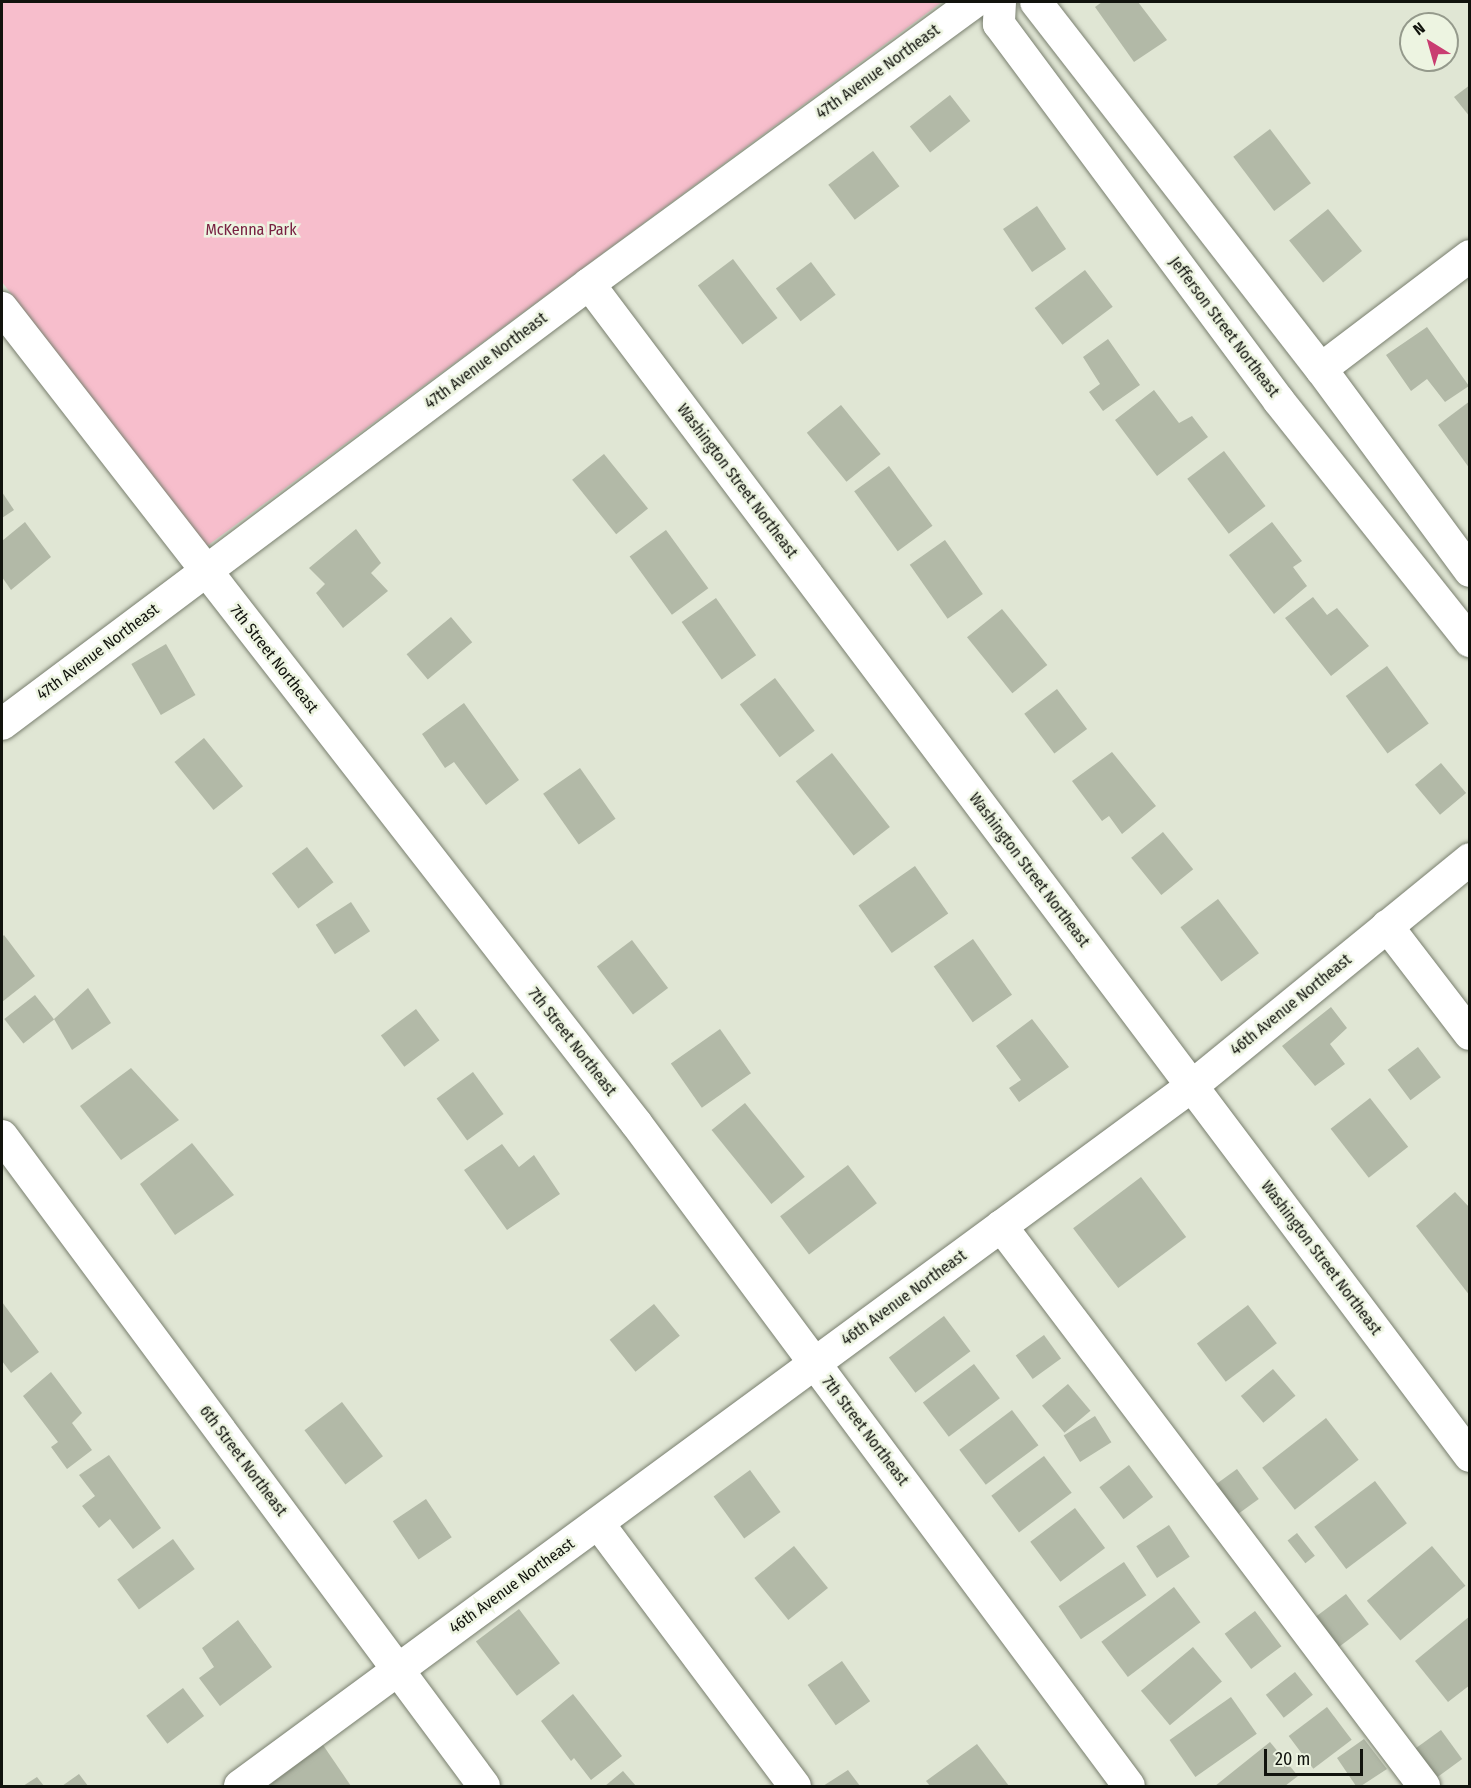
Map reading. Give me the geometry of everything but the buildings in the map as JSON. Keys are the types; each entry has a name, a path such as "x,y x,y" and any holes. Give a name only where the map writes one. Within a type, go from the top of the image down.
{"street":[{"name":"47th Avenue Northeast","path":"2,724 589,284 975,2"},
{"name":"Jefferson Street Northeast","path":"1000,2 999,24 1279,401 1470,641"},
{"path":"1036,2 1321,369 1470,571"},
{"path":"1321,369 1470,256"},
{"name":"Washington Street Northeast","path":"589,284 1470,1456"},
{"name":"7th Street Northeast","path":"2,308 636,1123 1130,1786"},
{"name":"46th Avenue Northeast","path":"240,1786 1192,1086 1470,859"},
{"path":"1387,926 1470,1034"},
{"name":"6th Street Northeast","path":"2,1136 484,1786"},
{"path":"1001,1226 1424,1786"},
{"path":"598,1523 795,1786"}],"green space":[{"name":"McKenna Park","path":"2,2 942,2 207,546 2,282"}]}
